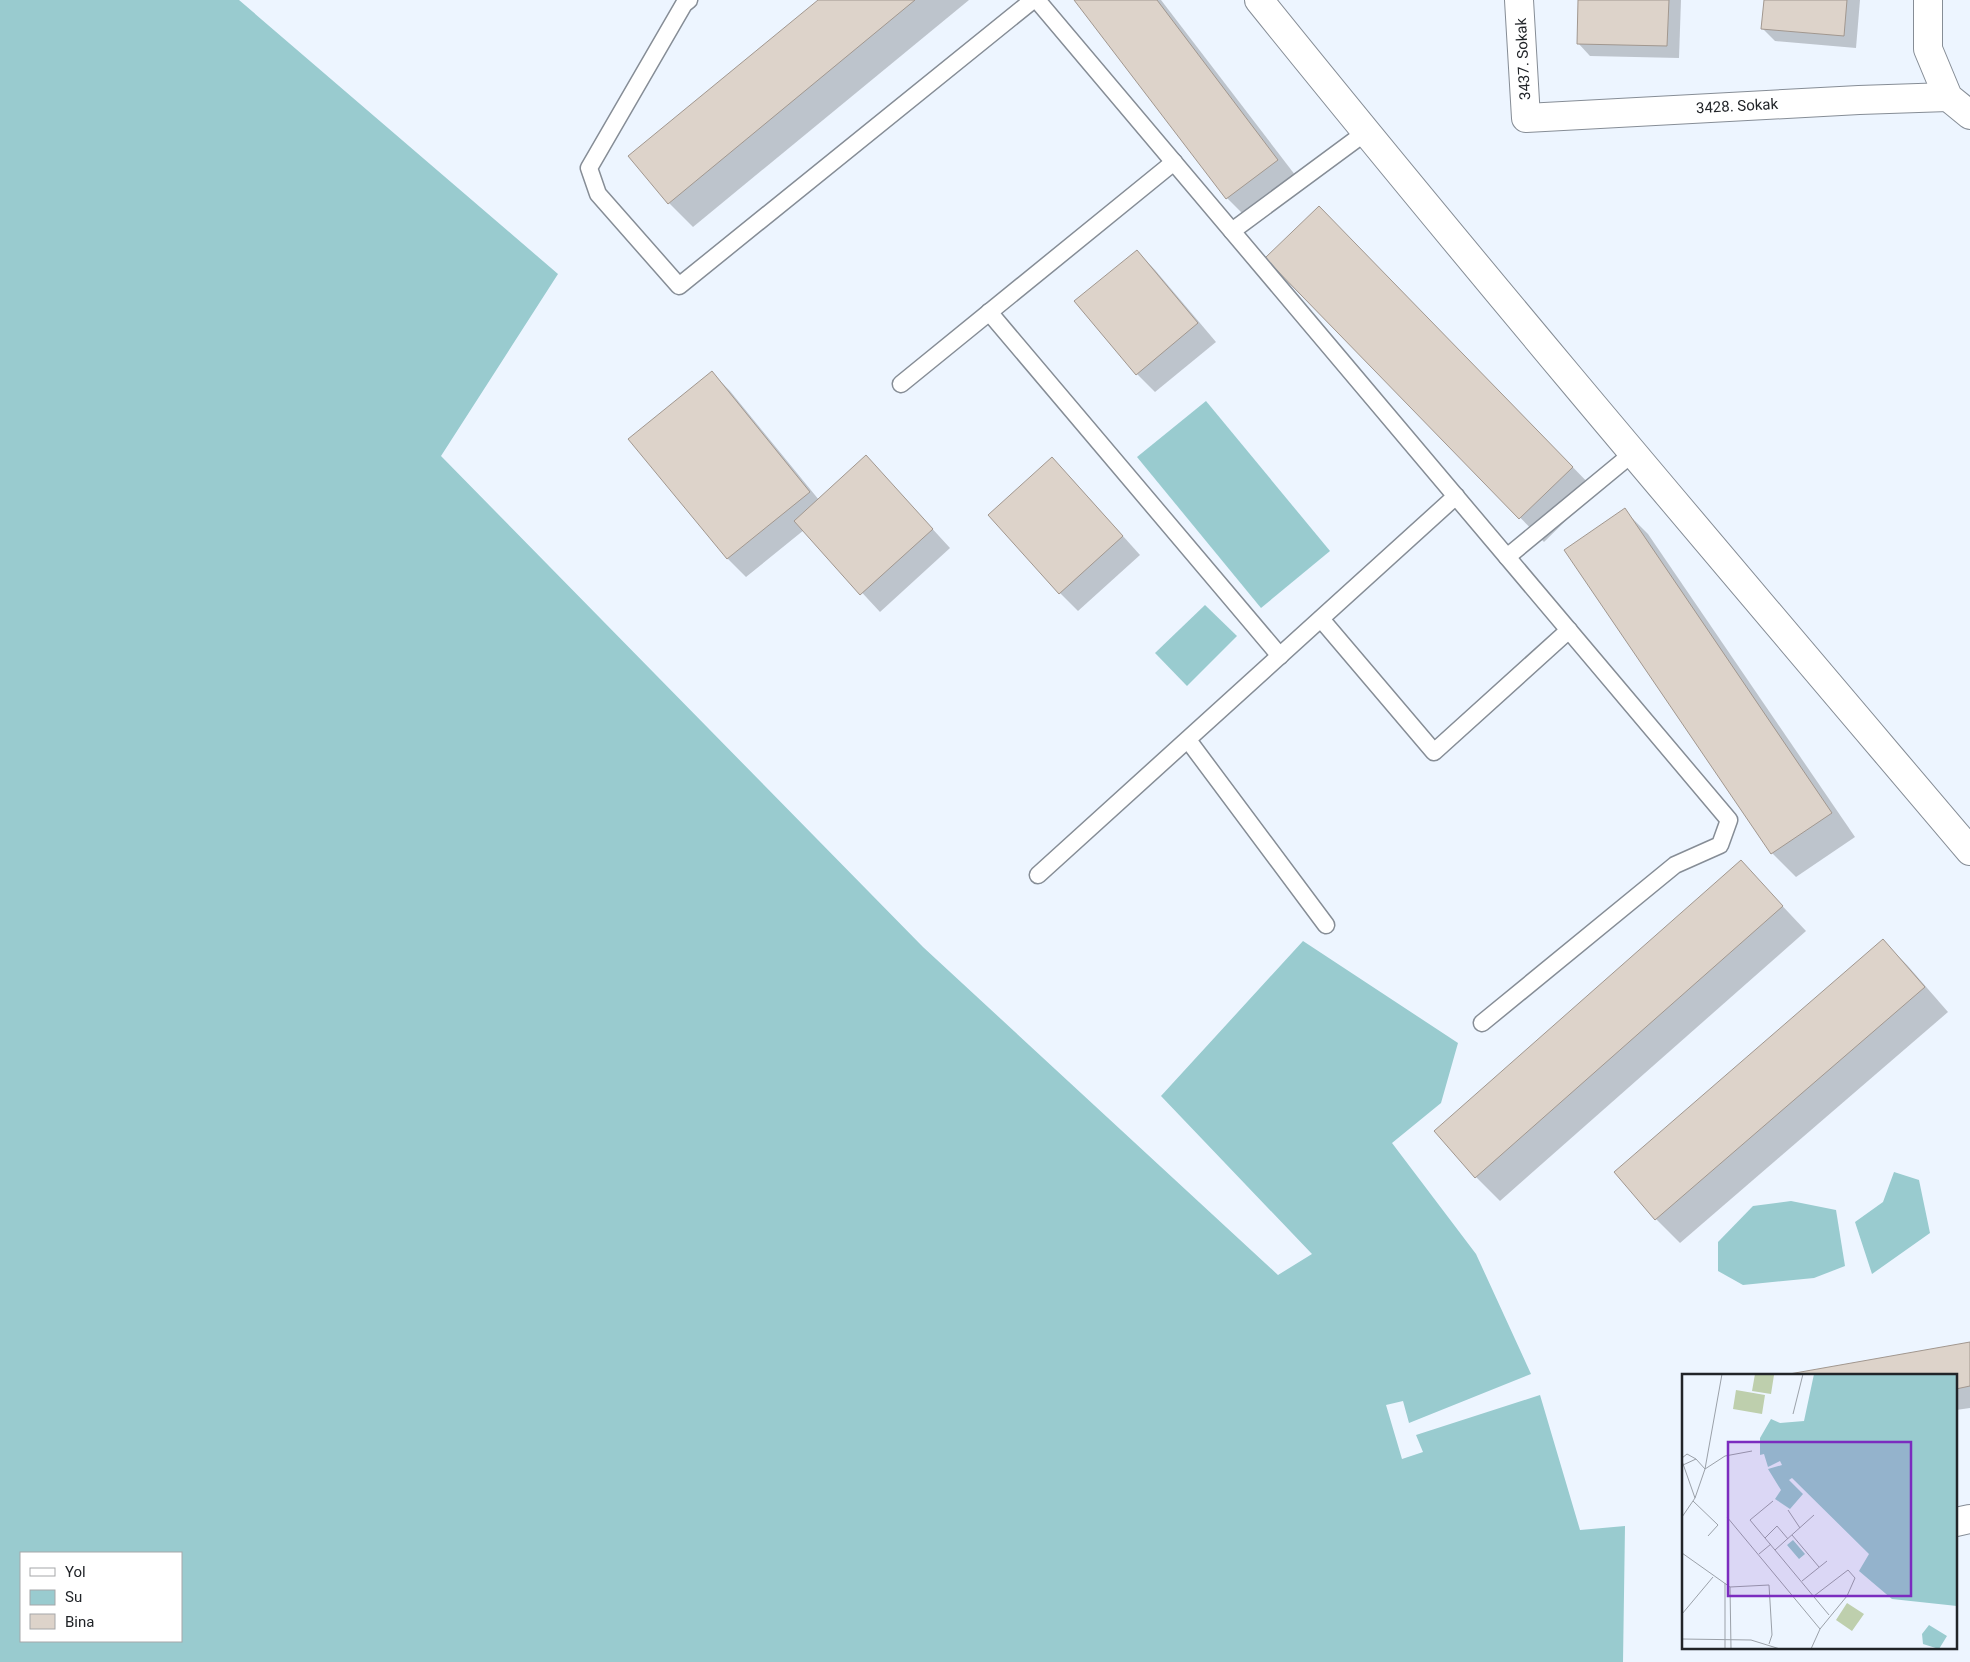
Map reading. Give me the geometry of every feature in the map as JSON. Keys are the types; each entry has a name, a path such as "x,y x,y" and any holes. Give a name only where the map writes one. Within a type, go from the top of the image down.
{"street":[{"path":"1259,0 1366,132 1633,453 1970,851"},
{"name":"3437. Sokak","path":"1519,0 1526,118"},
{"path":"1928,0 1928,49 1948,97 1970,115"},
{"name":"3428. Sokak","path":"1526,118 1948,97"}],"lane":[{"path":"688,0 589,168 598,194 678,286 1033,0"},
{"path":"1037,0 1729,820 1720,845 1675,865 1482,1023"},
{"path":"1232,231 1366,132"},
{"path":"901,384 1174,162"},
{"path":"989,312 1280,656"},
{"path":"1508,557 1633,453"},
{"path":"1038,875 1456,496"},
{"path":"1321,619 1434,752 1569,630"},
{"path":"1188,740 1326,925"}],"water":[{"path":"0,0 239,0 558,274 441,456 923,947 1278,1275 1312,1254 1161,1096 1303,941 1458,1043 1441,1103 1392,1143 1476,1254 1531,1374 1409,1423 1403,1401 1386,1405 1402,1459 1423,1452 1416,1435 1540,1395 1580,1530 1625,1526 1623,1662 0,1662"},
{"path":"1206,401 1330,551 1261,608 1137,457"},
{"path":"1205,605 1237,636 1187,686 1155,653"},
{"path":"1894,1172 1919,1180 1930,1233 1872,1274 1855,1222 1883,1202"},
{"path":"1791,1201 1836,1210 1845,1266 1814,1278 1743,1285 1718,1271 1718,1242 1753,1206"}],"building":[{"path":"818,0 915,0 668,204 628,156"},
{"path":"1074,0 1157,0 1278,160 1226,199"},
{"path":"1578,0 1669,0 1667,46 1577,44"},
{"path":"1764,0 1847,0 1844,36 1761,29"},
{"path":"1319,206 1573,467 1519,519 1265,258"},
{"path":"1137,250 1198,323 1136,375 1074,301"},
{"path":"712,371 810,492 727,559 628,439"},
{"path":"866,455 933,529 860,595 794,521"},
{"path":"1052,457 1123,536 1059,594 988,515"},
{"path":"1625,508 1832,813 1771,854 1564,550"},
{"path":"1741,860 1783,906 1475,1178 1434,1131"},
{"path":"1883,939 1925,987 1655,1220 1614,1172"},
{"path":"1970,1342 1970,1386 1958,1389 1958,1374 1789,1374"}]}
